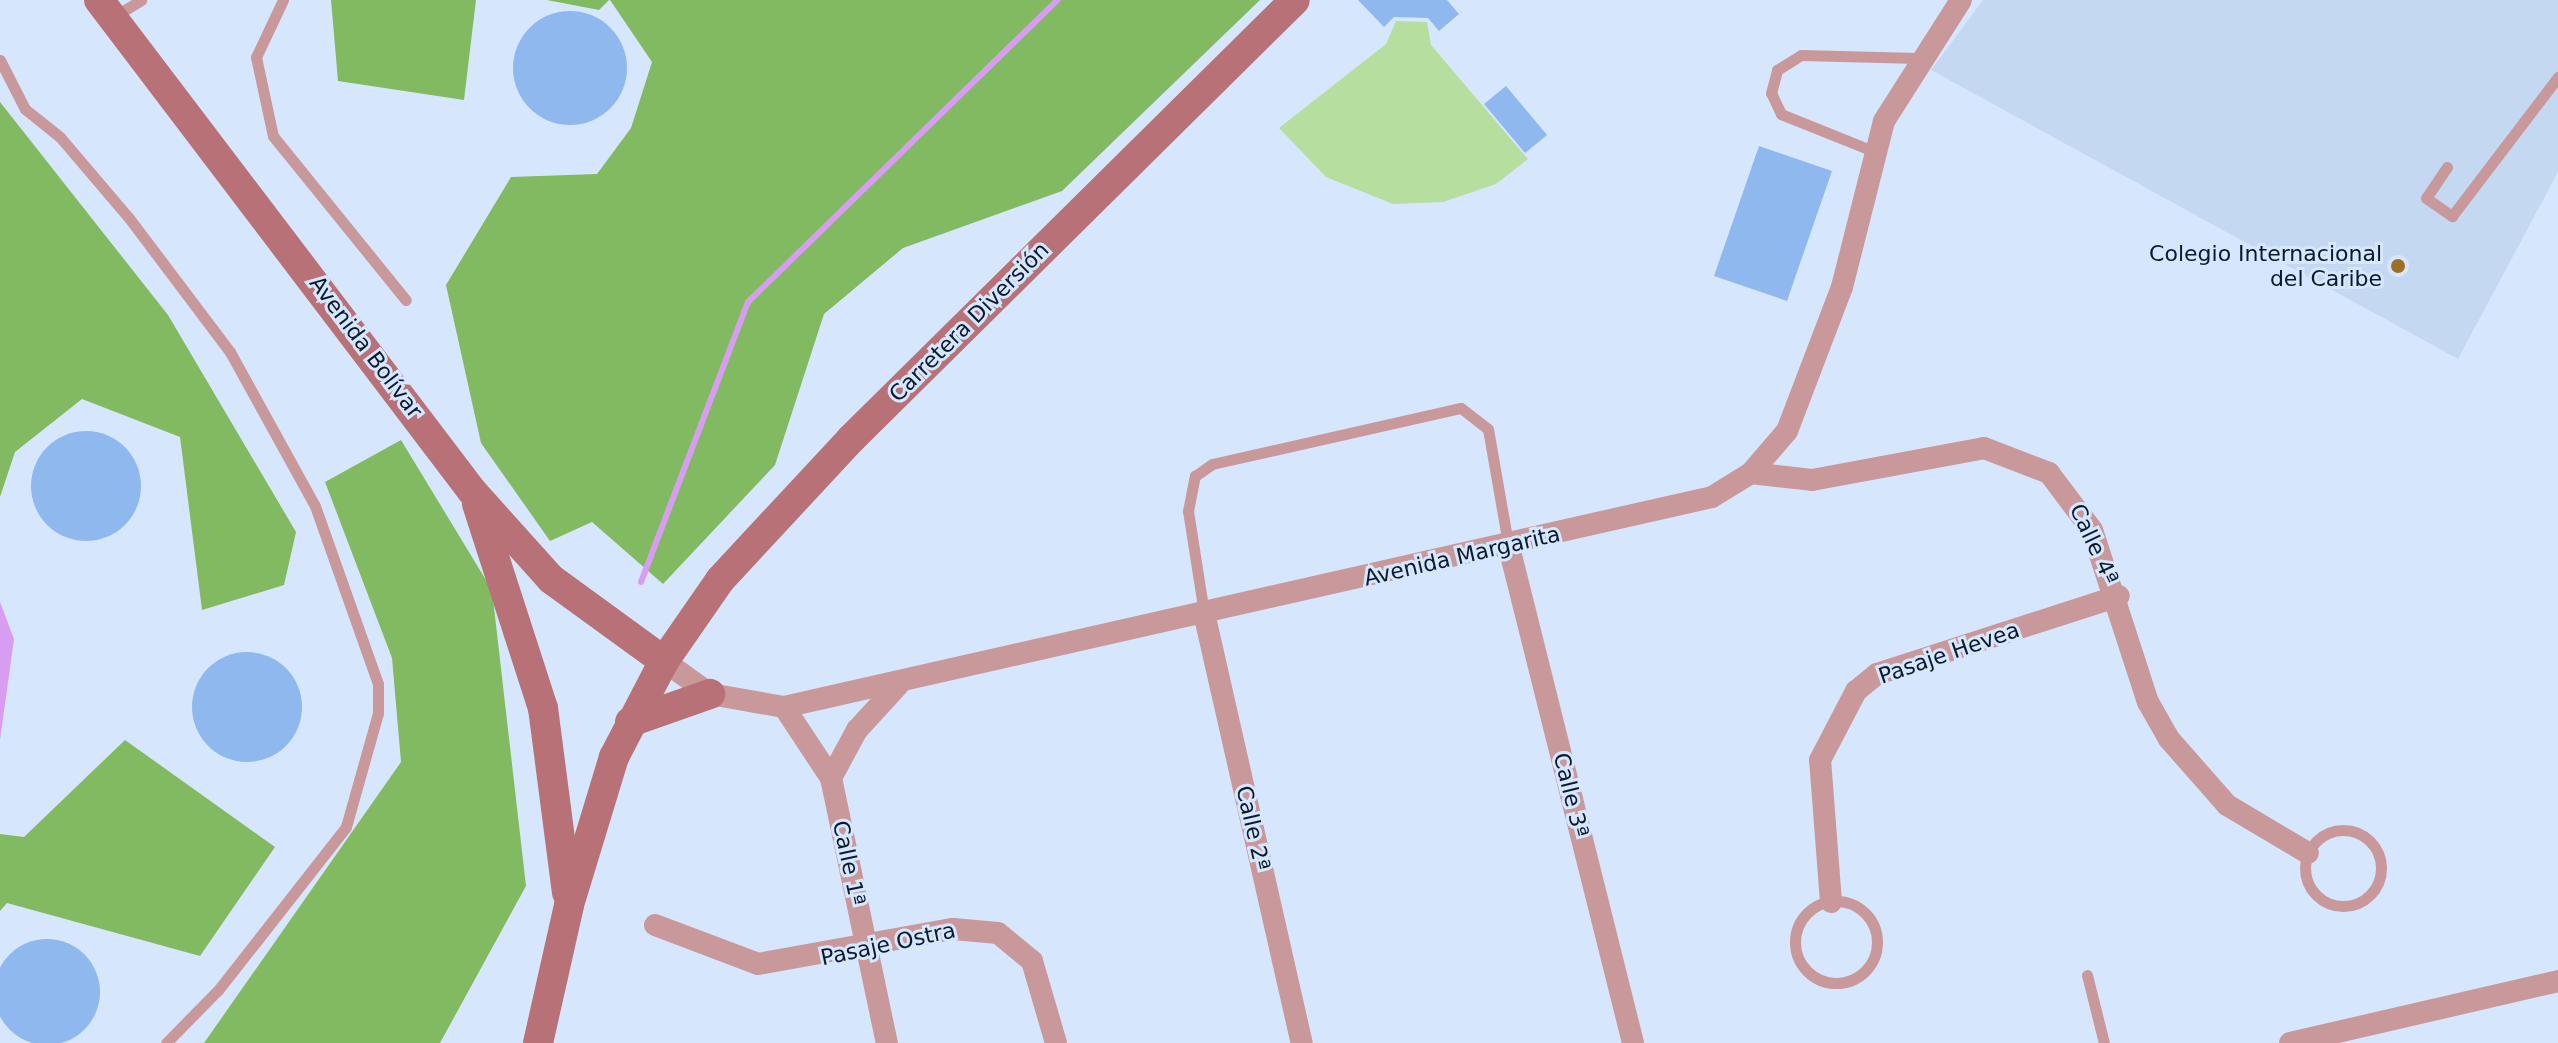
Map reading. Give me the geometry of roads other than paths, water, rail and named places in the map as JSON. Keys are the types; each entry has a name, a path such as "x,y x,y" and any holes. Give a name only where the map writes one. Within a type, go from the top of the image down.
{"main road":[{"name":"Carretera Diversión","path":"614,757 664,661 720,580 793,498 1295,0"},
{"name":"Avenida Bolívar","path":"105,8 472,491 551,579 664,661"},
{"path":"472,491 535,675 560,826 569,905"},
{"path":"630,722 710,694"},
{"path":"560,826 581,789 614,757"},
{"path":"538,1043 569,905 614,757"}],"street":[{"name":"Avenida Margarita","path":"664,661 710,694 784,707 1509,547 1712,497 1751,473 1787,431 1825,330 1873,151 1918,58 1961,0"},
{"name":"Calle 4ª","path":"1751,473 1812,480 1949,450 2018,455 2074,497 2119,596 2148,702 2194,772 2255,827 2308,853"},
{"name":"Calle 3ª","path":"1509,547 1633,1043"},
{"name":"Pasaje Hevea","path":"1831,902 1820,760 1856,691 1877,674 2119,596"},
{"name":"Calle 2ª","path":"1204,613 1302,1043"},
{"path":"784,707 831,778 857,730 899,684"},
{"name":"Calle 1ª","path":"831,778 887,1043"},
{"name":"Pasaje Ostra","path":"655,925 758,964 867,949 953,929 998,933 1032,961 1056,1043"},
{"path":"2290,1043 2558,981"}],"lane":[{"path":"105,8 141,0"},
{"path":"283,0 256,57 273,136 406,300"},
{"path":"1873,151 1781,114 1771,93 1777,70 1801,55 1918,58"},
{"path":"0,60 25,109 60,137 129,218 230,352 315,506 378,684 378,713 346,827 218,990 166,1043"},
{"path":"2447,167 2426,198 2452,216 2558,77"},
{"path":"1204,613 1188,511 1195,476 1212,464 1461,408 1488,429 1509,547"},
{"path":"2352,830 2373,844 2379,882 2353,905 2329,903 2311,888 2308,853 2326,834 2352,830"},
{"path":"1831,902 1858,908 1875,929 1875,957 1844,983 1816,978 1795,948 1808,912 1831,902"},
{"path":"2087,975 2104,1043"}],"waterway":[{"path":"641,582 748,302 1058,0"}],"place":[{"name":"Colegio Internacional del Caribe","path":"2398,266"}]}
